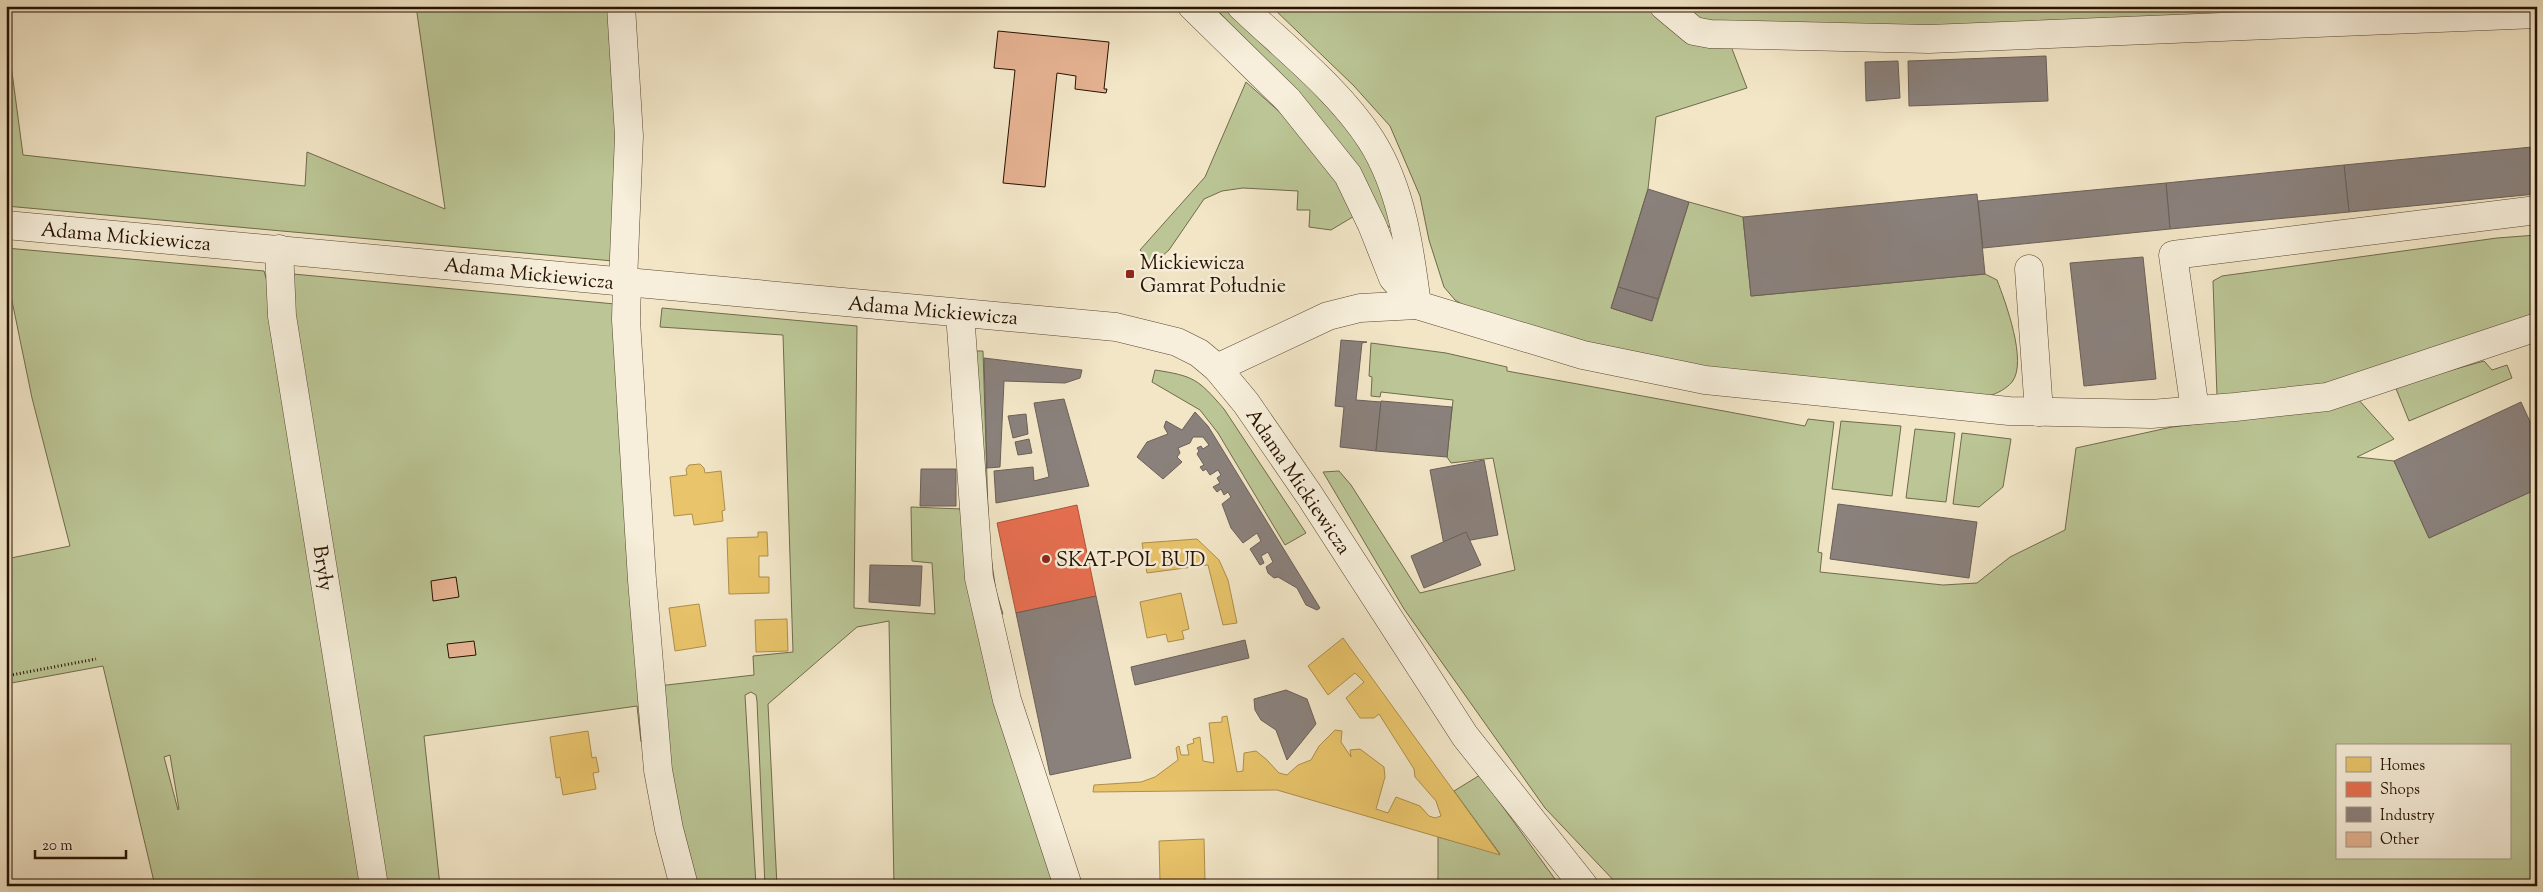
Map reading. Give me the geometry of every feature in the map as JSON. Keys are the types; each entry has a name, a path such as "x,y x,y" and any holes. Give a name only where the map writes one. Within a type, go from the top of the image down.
{"street":[{"path":"621,6 629,136 625,283 627,330 650,682 663,799 684,886"},
{"path":"1192,6 1288,100 1348,175 1372,225 1393,278 1417,305"},
{"path":"1241,6 1345,105 1372,141 1388,173 1400,210 1410,254 1417,305"},
{"path":"1664,6 1694,31 1710,34 1929,39 2537,14"},
{"path":"2195,410 2173,255 2537,210"},
{"name":"Adama Mickiewicza","path":"6,225 1116,327 1177,342 1199,353 1217,368 1246,403 1310,496 1465,736 1584,886"},
{"name":"Bryły","path":"279,249 282,316 374,886"},
{"path":"2029,269 2038,412"},
{"path":"1217,368 1328,316 1360,308 1417,305 1576,353 1705,380 2008,411 2151,414 2327,397 2537,328"},
{"path":"960,313 979,578 1007,700 1068,886"}],"path":[{"path":"6,676 96,659"}],"green space":[{"path":"416,6 607,6 619,118 613,261 6,206 6,27 23,155 305,186 307,152 445,209"},
{"path":"1214,6 1226,6 1268,43 1356,138 1376,168 1394,230 1386,225 1236,31"},
{"path":"1271,6 2537,6 1894,30 1724,28 1747,88 1656,117 1648,189 1611,308 1652,321 1689,202 1743,217 1751,296 1985,274 1997,280 2014,331 2018,361 2012,382 2007,387 1989,396 1731,373 1592,350 1478,314 1455,300 1444,287 1429,240 1420,196 1390,126 1354,86"},
{"path":"1246,82 1291,122 1323,159 1356,215 1331,230 1309,227 1310,210 1297,210 1298,191 1243,188 1222,191 1204,199 1169,250 1153,264 1140,250 1205,177"},
{"path":"2537,235 2537,315 2339,381 2237,397 2217,396 2213,281 2222,276 2497,238"},
{"path":"6,248 264,271 273,302 307,500 367,886 155,886 103,666 6,684 6,559 70,546 32,398 11,296 6,295","holes":["170,755 179,809 164,757"]},
{"path":"293,274 615,304 649,741 641,742 637,706 424,736 440,886 380,886 289,283"},
{"path":"662,308 857,326 854,608 935,614 932,563 912,561 911,507 962,509 972,351 983,351 989,544 996,591 1003,614 985,616 1061,886 894,886 889,621 857,627 768,704 777,886 765,886 757,701 756,695 751,692 745,695 756,886 693,886 686,865 658,686 754,675 753,656 793,652 783,335 660,327"},
{"path":"1371,343 1446,353 1507,367 1507,371 1805,426 1808,419 1834,422 1818,552 1822,553 1820,572 1943,585 1977,583 2010,557 2065,530 2076,448 2172,427 2278,414 2357,398 2394,439 2357,457 2394,461 2429,538 2537,489 2537,886 1619,886 1545,808 1404,609 1323,472 1339,471 1351,485 1420,593 1515,570 1493,458 1451,463 1447,457 1453,400 1381,392 1380,397 1371,396 1372,377 1369,376"},
{"path":"2484,361 2492,370 2507,365 2512,378 2409,421 2395,386"},
{"path":"1155,370 1187,377 1208,391 1224,409 1306,533 1285,545 1218,433 1200,410 1152,382"},
{"path":"1841,421 1901,426 1892,496 1832,489"},
{"path":"1915,429 1955,433 1946,502 1906,498"},
{"path":"1962,433 2011,439 2003,487 1979,507 1953,504"},
{"path":"1480,775 1560,886 1438,886 1438,837 1500,854 1454,791"}],"building: Homes":[{"path":"700,464 704,468 705,473 721,471 725,510 722,511 723,521 694,525 692,514 674,516 670,477 687,475 686,469 689,465"},
{"path":"758,532 767,532 768,556 759,556 759,577 769,577 769,593 729,594 727,538 758,537"},
{"path":"1197,539 1219,560 1228,580 1237,623 1223,625 1208,565 1147,573 1142,543"},
{"path":"1181,593 1189,629 1182,631 1184,639 1168,642 1166,634 1147,638 1140,602"},
{"path":"699,604 706,646 675,651 669,608"},
{"path":"787,619 788,651 756,652 755,620"},
{"path":"1343,638 1500,855 1277,790 1093,792 1094,785 1141,782 1155,777 1178,760 1176,748 1179,746 1181,755 1189,755 1187,745 1194,743 1193,739 1200,737 1203,761 1214,763 1209,723 1222,722 1222,717 1227,716 1237,772 1243,771 1244,753 1256,751 1279,773 1287,775 1298,765 1311,760 1319,746 1335,730 1342,731 1341,742 1351,757 1350,750 1360,749 1384,767 1385,777 1376,809 1388,813 1396,797 1420,806 1429,816 1435,818 1441,816 1436,801 1415,777 1414,769 1379,714 1374,718 1360,718 1346,698 1364,682 1355,673 1328,695 1308,666"},
{"path":"588,731 592,758 596,757 599,772 593,773 596,789 563,795 560,777 556,778 550,737"},
{"path":"1204,839 1205,880 1203,880 1203,886 1177,886 1177,880 1160,881 1159,841"}],"building: Shops":[{"name":"SKAT-POL BUD","path":"1077,505 1096,596 1016,613 997,523"}],"building: Industry":[{"path":"2046,56 2048,101 1909,106 1908,61"},
{"path":"1898,61 1900,98 1866,101 1865,62"},
{"path":"2537,146 2537,194 2536,194 2532,147"},
{"path":"2532,147 2536,194 2349,212 2344,165"},
{"path":"2344,165 2349,212 2170,229 2166,183"},
{"path":"2166,183 2170,229 1983,248 1978,201"},
{"path":"1648,189 1689,202 1658,299 1618,287"},
{"path":"1977,194 1985,274 1751,296 1743,217"},
{"path":"2143,257 2156,379 2084,386 2070,263"},
{"path":"1618,287 1658,299 1652,321 1611,308"},
{"path":"1341,340 1367,342 1362,343 1356,400 1381,402 1376,451 1340,447 1344,407 1335,406"},
{"path":"984,358 1082,370 1080,378 1065,383 1004,381 1000,467 987,468"},
{"path":"1064,399 1089,486 996,503 994,471 1033,467 1034,481 1049,477 1034,403"},
{"path":"1381,401 1452,407 1447,457 1376,451"},
{"path":"2521,402 2537,437 2537,489 2429,538 2394,461"},
{"path":"1195,412 1208,426 1320,608 1317,610 1306,605 1297,588 1278,577 1274,578 1268,573 1266,567 1273,562 1268,552 1261,556 1264,563 1260,565 1250,549 1261,541 1257,533 1243,543 1231,528 1222,504 1231,497 1228,492 1224,495 1221,489 1217,492 1213,487 1220,483 1217,478 1221,475 1218,470 1210,475 1206,469 1203,471 1200,467 1204,465 1197,454 1199,451 1197,448 1201,446 1203,449 1209,445 1203,437 1193,437 1190,443 1178,448 1180,453 1177,457 1182,462 1163,479 1137,457 1147,442 1168,434 1164,427 1166,421 1182,430"},
{"path":"1026,414 1028,434 1013,438 1008,416"},
{"path":"1029,439 1032,453 1018,455 1015,442"},
{"path":"1484,460 1498,535 1444,545 1430,470"},
{"path":"921,469 956,469 956,506 920,506"},
{"path":"1838,504 1977,522 1969,578 1830,559"},
{"path":"1466,532 1481,565 1424,588 1411,556"},
{"path":"870,565 922,566 920,606 869,602"},
{"path":"1096,596 1131,758 1050,775 1016,613"},
{"path":"1245,640 1249,658 1135,685 1131,667"},
{"path":"1286,690 1307,699 1316,724 1287,760 1276,730 1261,720 1255,710 1254,699"}],"building: Other":[{"path":"998,31 1109,42 1104,89 1107,89 1106,93 1075,89 1076,76 1057,73 1045,187 1003,183 1015,70 994,68"},
{"path":"456,577 459,597 433,601 431,581"},
{"path":"474,641 476,655 449,658 447,644"}],"place":[{"name":"Mickiewicza Gamrat Południe","path":"1130,274"},
{"name":"SKAT-POL BUD","path":"1046,559"}]}
